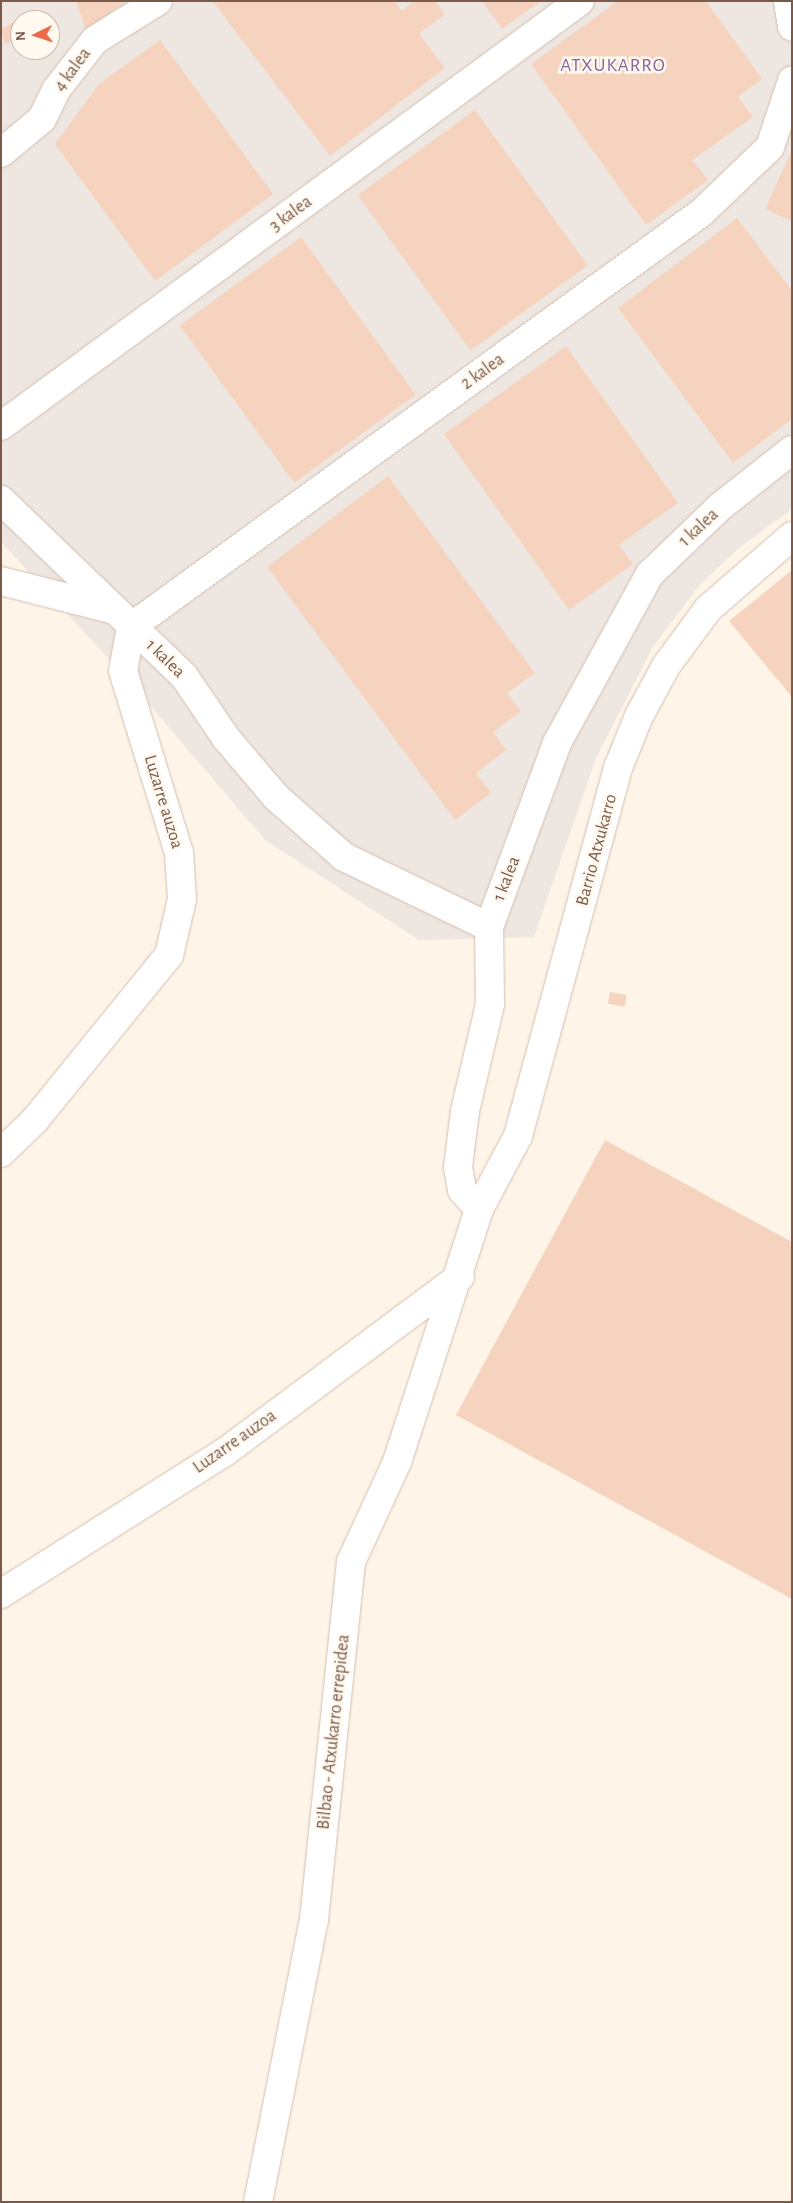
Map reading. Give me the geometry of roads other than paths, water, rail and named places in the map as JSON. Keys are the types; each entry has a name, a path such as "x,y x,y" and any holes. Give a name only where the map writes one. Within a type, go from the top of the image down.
{"street":[{"name":"4 kalea","path":"1,153 42,119 56,90 95,40 158,1"},
{"name":"3 kalea","path":"1,426 580,1"},
{"path":"788,1 792,27"},
{"name":"2 kalea","path":"122,618 702,213 770,147 792,81"},
{"name":"1 kalea","path":"122,618 184,676 226,738 276,797 344,856 489,927 557,743 650,574 722,506 792,450"},
{"path":"1,500 122,618"},
{"name":"Barrio Atxukarro","path":"460,1277 479,1210 518,1136 618,768 639,716 666,666 708,609 792,536"},
{"path":"1,580 122,618"},
{"name":"Luzarre auzoa","path":"1,1153 35,1120 169,955 182,899 180,853 123,671 122,618"},
{"path":"479,1210 462,1190 458,1167 465,1111 490,1004 489,927"},
{"name":"Luzarre auzoa","path":"1,1594 225,1452 460,1277"},
{"name":"Bilbao - Atxukarro errepidea","path":"258,2202 314,1920 352,1562 397,1462 460,1277"}],"district":[{"name":"ATXUKARRO","path":"613,66"}]}
